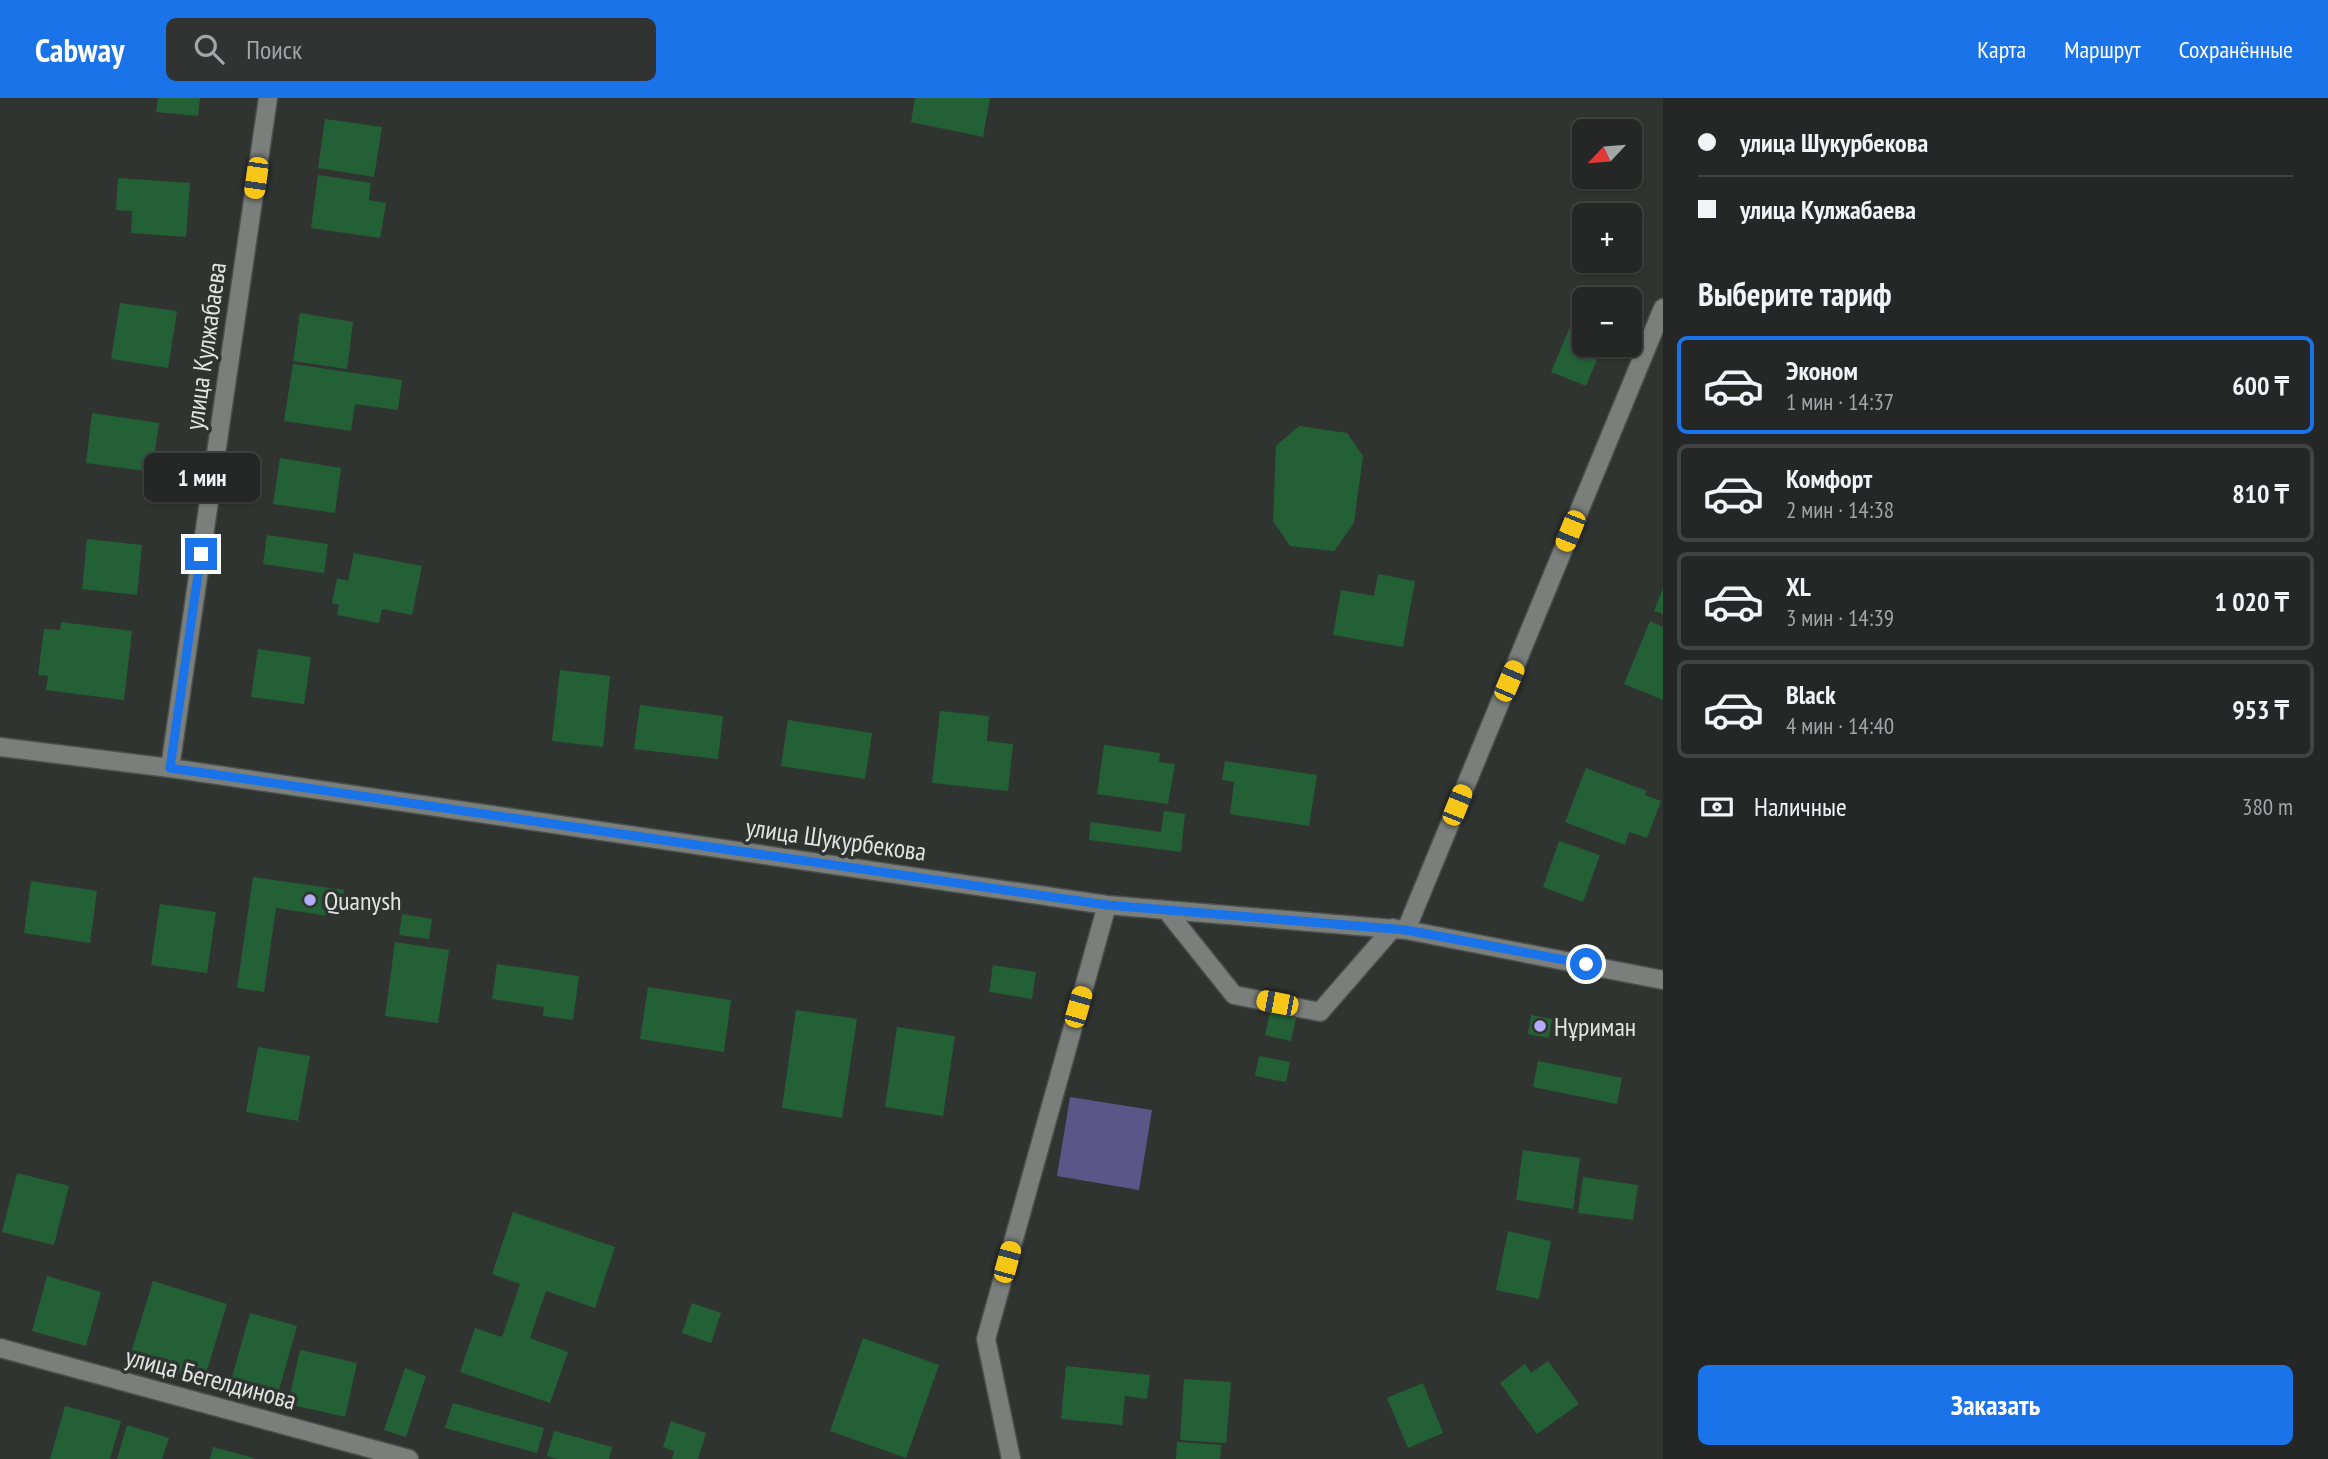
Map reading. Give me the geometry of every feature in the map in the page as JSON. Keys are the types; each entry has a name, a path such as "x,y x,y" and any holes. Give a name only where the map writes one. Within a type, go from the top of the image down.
{"street":[{"name":"улица Кулжабаева","path":"170,768 268,98"},
{"path":"1166,910 1234,995 1320,1012 1399,929 1663,308"},
{"name":"улица Шукурбекова","path":"0,747 170,768 1107,905 1399,929 1663,979"},
{"path":"1011,1459 986,1339 1107,905"},
{"name":"улица Бегелдинова","path":"0,1348 409,1459"}],"shaded area":[{"path":"1070,1097 1152,1110 1139,1190 1057,1176"}],"building":[{"path":"158,98 200,98 198,116 156,112"},
{"path":"915,98 990,98 983,137 911,122"},
{"path":"325,119 382,127 374,177 318,168"},
{"path":"318,175 371,183 369,200 386,203 380,238 311,228"},
{"path":"118,178 190,183 186,237 131,233 132,211 116,210"},
{"path":"120,303 177,311 168,368 111,359"},
{"path":"300,313 353,322 347,369 293,361"},
{"path":"1572,322 1572,357 1598,357 1586,386 1551,372"},
{"path":"293,364 402,380 398,410 355,404 351,431 284,421"},
{"path":"92,413 159,423 152,472 86,463"},
{"path":"1299,426 1347,433 1363,456 1354,523 1334,551 1290,546 1273,521 1276,446"},
{"path":"280,458 341,468 335,513 273,504"},
{"path":"267,535 328,544 324,573 263,564"},
{"path":"87,539 142,545 137,595 82,589"},
{"path":"354,553 422,566 412,615 382,609 379,623 337,615 339,605 332,603 337,578 348,581"},
{"path":"1378,574 1415,581 1403,647 1333,635 1341,590 1374,596"},
{"path":"1663,588 1663,614 1654,611"},
{"path":"1650,621 1663,627 1663,700 1624,684"},
{"path":"61,622 132,631 124,700 46,690 48,676 38,675 44,629 60,630"},
{"path":"258,649 311,657 304,704 251,697"},
{"path":"560,670 610,676 603,747 552,741"},
{"path":"640,705 723,716 718,759 634,749"},
{"path":"940,711 989,716 987,741 1013,744 1008,791 932,783"},
{"path":"788,720 872,733 865,779 781,766"},
{"path":"1104,745 1160,753 1159,762 1175,764 1168,804 1097,794"},
{"path":"1225,761 1317,775 1309,826 1230,814 1234,782 1222,780"},
{"path":"1586,768 1647,791 1645,795 1661,801 1647,838 1629,832 1625,845 1565,822"},
{"path":"1164,811 1185,814 1181,852 1089,840 1091,822 1161,832"},
{"path":"1559,841 1600,855 1583,902 1543,887"},
{"path":"253,877 344,890 341,918 276,908 264,992 237,988"},
{"path":"31,881 97,891 90,943 24,933"},
{"path":"160,904 216,912 207,973 151,965"},
{"path":"402,914 432,919 429,939 399,935"},
{"path":"395,942 449,950 438,1023 385,1016"},
{"path":"497,964 579,976 573,1020 543,1016 544,1007 492,999"},
{"path":"993,965 1036,972 1032,999 989,992"},
{"path":"648,987 731,1000 724,1052 640,1039"},
{"path":"1271,1008 1297,1014 1291,1041 1265,1035"},
{"path":"796,1010 857,1019 842,1118 782,1108"},
{"path":"1531,1015 1552,1019 1549,1038 1528,1034"},
{"path":"897,1027 955,1036 943,1116 885,1107"},
{"path":"258,1047 310,1056 298,1121 246,1112"},
{"path":"1259,1056 1290,1062 1286,1082 1255,1076"},
{"path":"1538,1061 1622,1078 1617,1104 1533,1087"},
{"path":"1523,1150 1580,1158 1573,1209 1516,1200"},
{"path":"17,1173 69,1186 54,1245 2,1232"},
{"path":"1583,1177 1638,1185 1633,1220 1578,1213"},
{"path":"513,1212 615,1247 595,1308 546,1291 530,1338 568,1352 550,1403 460,1372 475,1328 502,1337 520,1284 492,1274"},
{"path":"1508,1231 1551,1241 1539,1299 1496,1290"},
{"path":"47,1276 101,1292 86,1346 32,1331"},
{"path":"153,1281 227,1304 204,1380 130,1356"},
{"path":"692,1303 721,1313 711,1343 682,1333"},
{"path":"250,1313 297,1326 276,1401 229,1388"},
{"path":"863,1338 939,1365 906,1458 830,1431"},
{"path":"300,1350 357,1363 345,1417 288,1404"},
{"path":"1548,1361 1579,1404 1537,1434 1500,1383 1525,1364 1531,1373"},
{"path":"1066,1366 1150,1375 1147,1399 1125,1396 1122,1425 1061,1419"},
{"path":"405,1368 426,1376 406,1437 384,1430"},
{"path":"1184,1379 1231,1382 1226,1443 1180,1440"},
{"path":"1423,1383 1443,1433 1408,1448 1387,1398"},
{"path":"453,1403 544,1428 537,1453 445,1428"},
{"path":"65,1406 121,1421 110,1459 50,1459"},
{"path":"671,1421 706,1433 698,1459 672,1459 674,1451 663,1447"},
{"path":"127,1425 169,1438 162,1459 117,1459"},
{"path":"554,1431 612,1447 609,1459 558,1459 547,1456"},
{"path":"1177,1442 1221,1445 1220,1459 1176,1459"},
{"path":"213,1447 254,1458 210,1459"}],"place":[{"name":"Quanysh","path":"310,900"},
{"name":"Нұриман","path":"1540,1026"}],"route":[{"path":"201,554 170,768 1107,905 1406,930 1586,964"}]}
